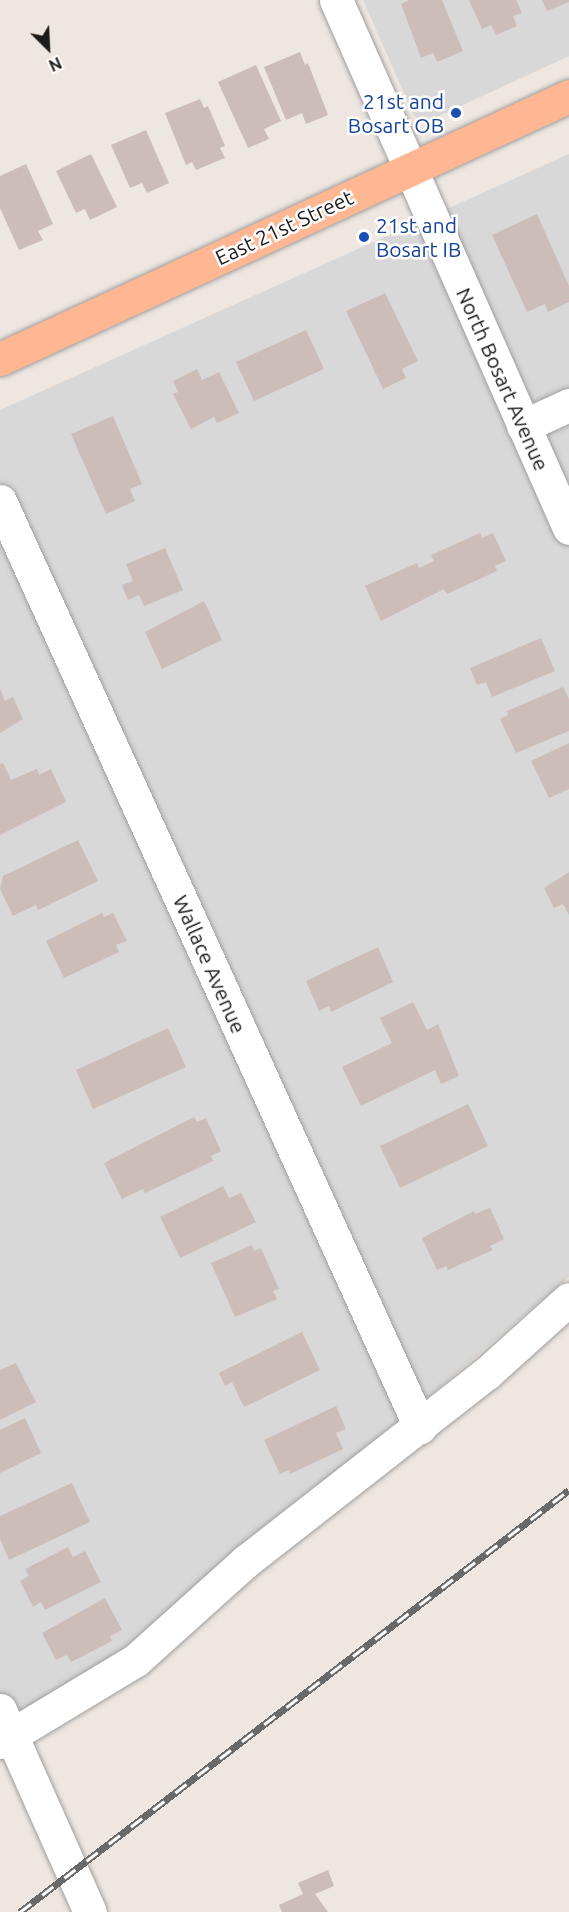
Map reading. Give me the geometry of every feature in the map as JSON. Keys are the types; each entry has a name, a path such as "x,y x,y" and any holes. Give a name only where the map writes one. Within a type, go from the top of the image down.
{"main road":[{"name":"East 21st Street","path":"0,359 569,96"}],"street":[{"name":"North Bosart Avenue","path":"336,0 569,528"},
{"path":"523,426 569,405"},
{"name":"Wallace Avenue","path":"0,501 420,1427"},
{"path":"90,1912 4,1729 136,1660 246,1561 420,1427 569,1299"}],"shaded area":[{"path":"363,0 569,0 569,56 426,122 414,116"},
{"path":"569,154 569,1277 129,1651 0,1745 0,410"}],"building":[{"path":"409,0 442,0 463,51 437,62 433,53 421,58 401,4"},
{"path":"469,0 516,0 522,13 513,16 517,26 496,35 491,25 482,29"},
{"path":"542,0 569,0 569,2 547,11"},
{"path":"300,52 305,65 308,63 328,115 306,124 302,113 286,120 264,67"},
{"path":"256,65 281,121 264,129 269,139 248,148 218,82"},
{"path":"200,99 204,108 208,106 225,146 220,148 225,158 196,170 192,162 186,165 165,113"},
{"path":"146,130 169,183 147,193 142,183 130,188 111,145"},
{"path":"91,154 117,207 90,220 85,209 76,213 56,171"},
{"path":"26,164 53,224 38,231 43,240 19,250 0,208 0,176"},
{"path":"537,214 569,286 569,302 548,312 545,304 527,312 492,235"},
{"path":"385,293 418,361 402,369 406,378 383,389 346,311"},
{"path":"306,330 324,369 254,401 236,362"},
{"path":"197,369 202,380 219,372 239,413 217,423 214,417 191,429 173,394 178,392 173,381"},
{"path":"113,416 142,484 130,489 135,501 106,514 71,434"},
{"path":"480,533 482,538 493,533 506,561 495,566 497,571 447,594 444,589 381,621 365,586 417,563 419,568 434,561 431,555"},
{"path":"165,548 183,590 144,606 139,595 128,600 122,585 133,581 126,564"},
{"path":"204,601 222,640 162,669 145,632"},
{"path":"541,638 555,671 492,697 486,682 477,685 470,668"},
{"path":"563,687 569,699 569,731 516,753 500,719 508,715 507,711"},
{"path":"0,689 5,701 13,697 23,719 0,733"},
{"path":"569,743 569,789 549,798 531,761"},
{"path":"3,763 11,780 37,769 39,775 51,769 66,802 0,835 0,764"},
{"path":"78,840 98,881 38,910 36,905 13,916 0,889 3,876"},
{"path":"569,872 569,915 563,904 554,908 544,888"},
{"path":"102,913 104,917 113,913 127,941 116,945 119,952 64,978 46,941"},
{"path":"378,947 393,982 331,1012 329,1006 319,1011 306,981"},
{"path":"413,1002 427,1030 438,1024 459,1076 441,1084 435,1070 361,1106 342,1067 392,1043 380,1018"},
{"path":"168,1028 186,1067 93,1109 76,1070"},
{"path":"468,1104 488,1146 400,1188 380,1146"},
{"path":"194,1117 197,1122 206,1118 221,1151 211,1156 213,1161 145,1193 143,1189 122,1199 104,1163"},
{"path":"223,1186 229,1198 241,1193 256,1222 180,1258 160,1217"},
{"path":"490,1208 504,1239 490,1246 493,1250 448,1270 446,1266 437,1270 422,1238 474,1211 475,1214"},
{"path":"252,1245 254,1251 261,1248 279,1289 273,1291 277,1299 235,1317 211,1263"},
{"path":"302,1332 320,1370 244,1407 232,1382 225,1386 219,1373"},
{"path":"16,1363 36,1402 0,1420 0,1370"},
{"path":"336,1406 346,1429 336,1433 343,1449 290,1474 289,1470 280,1474 264,1440"},
{"path":"25,1418 41,1453 0,1473 0,1430"},
{"path":"72,1483 90,1522 9,1560 0,1539 0,1516"},
{"path":"68,1547 73,1557 85,1551 101,1582 45,1610 41,1602 33,1607 20,1581 29,1576 25,1569"},
{"path":"105,1598 122,1630 110,1636 112,1641 71,1662 67,1655 56,1660 42,1633"},
{"path":"328,1870 334,1886 315,1894 328,1912 282,1912 279,1905 303,1894 298,1883"}],"railway":[{"path":"20,1912 569,1490"}],"place":[{"name":"21st and Bosart OB","path":"456,113"},
{"name":"21st and Bosart IB","path":"364,237"}]}
